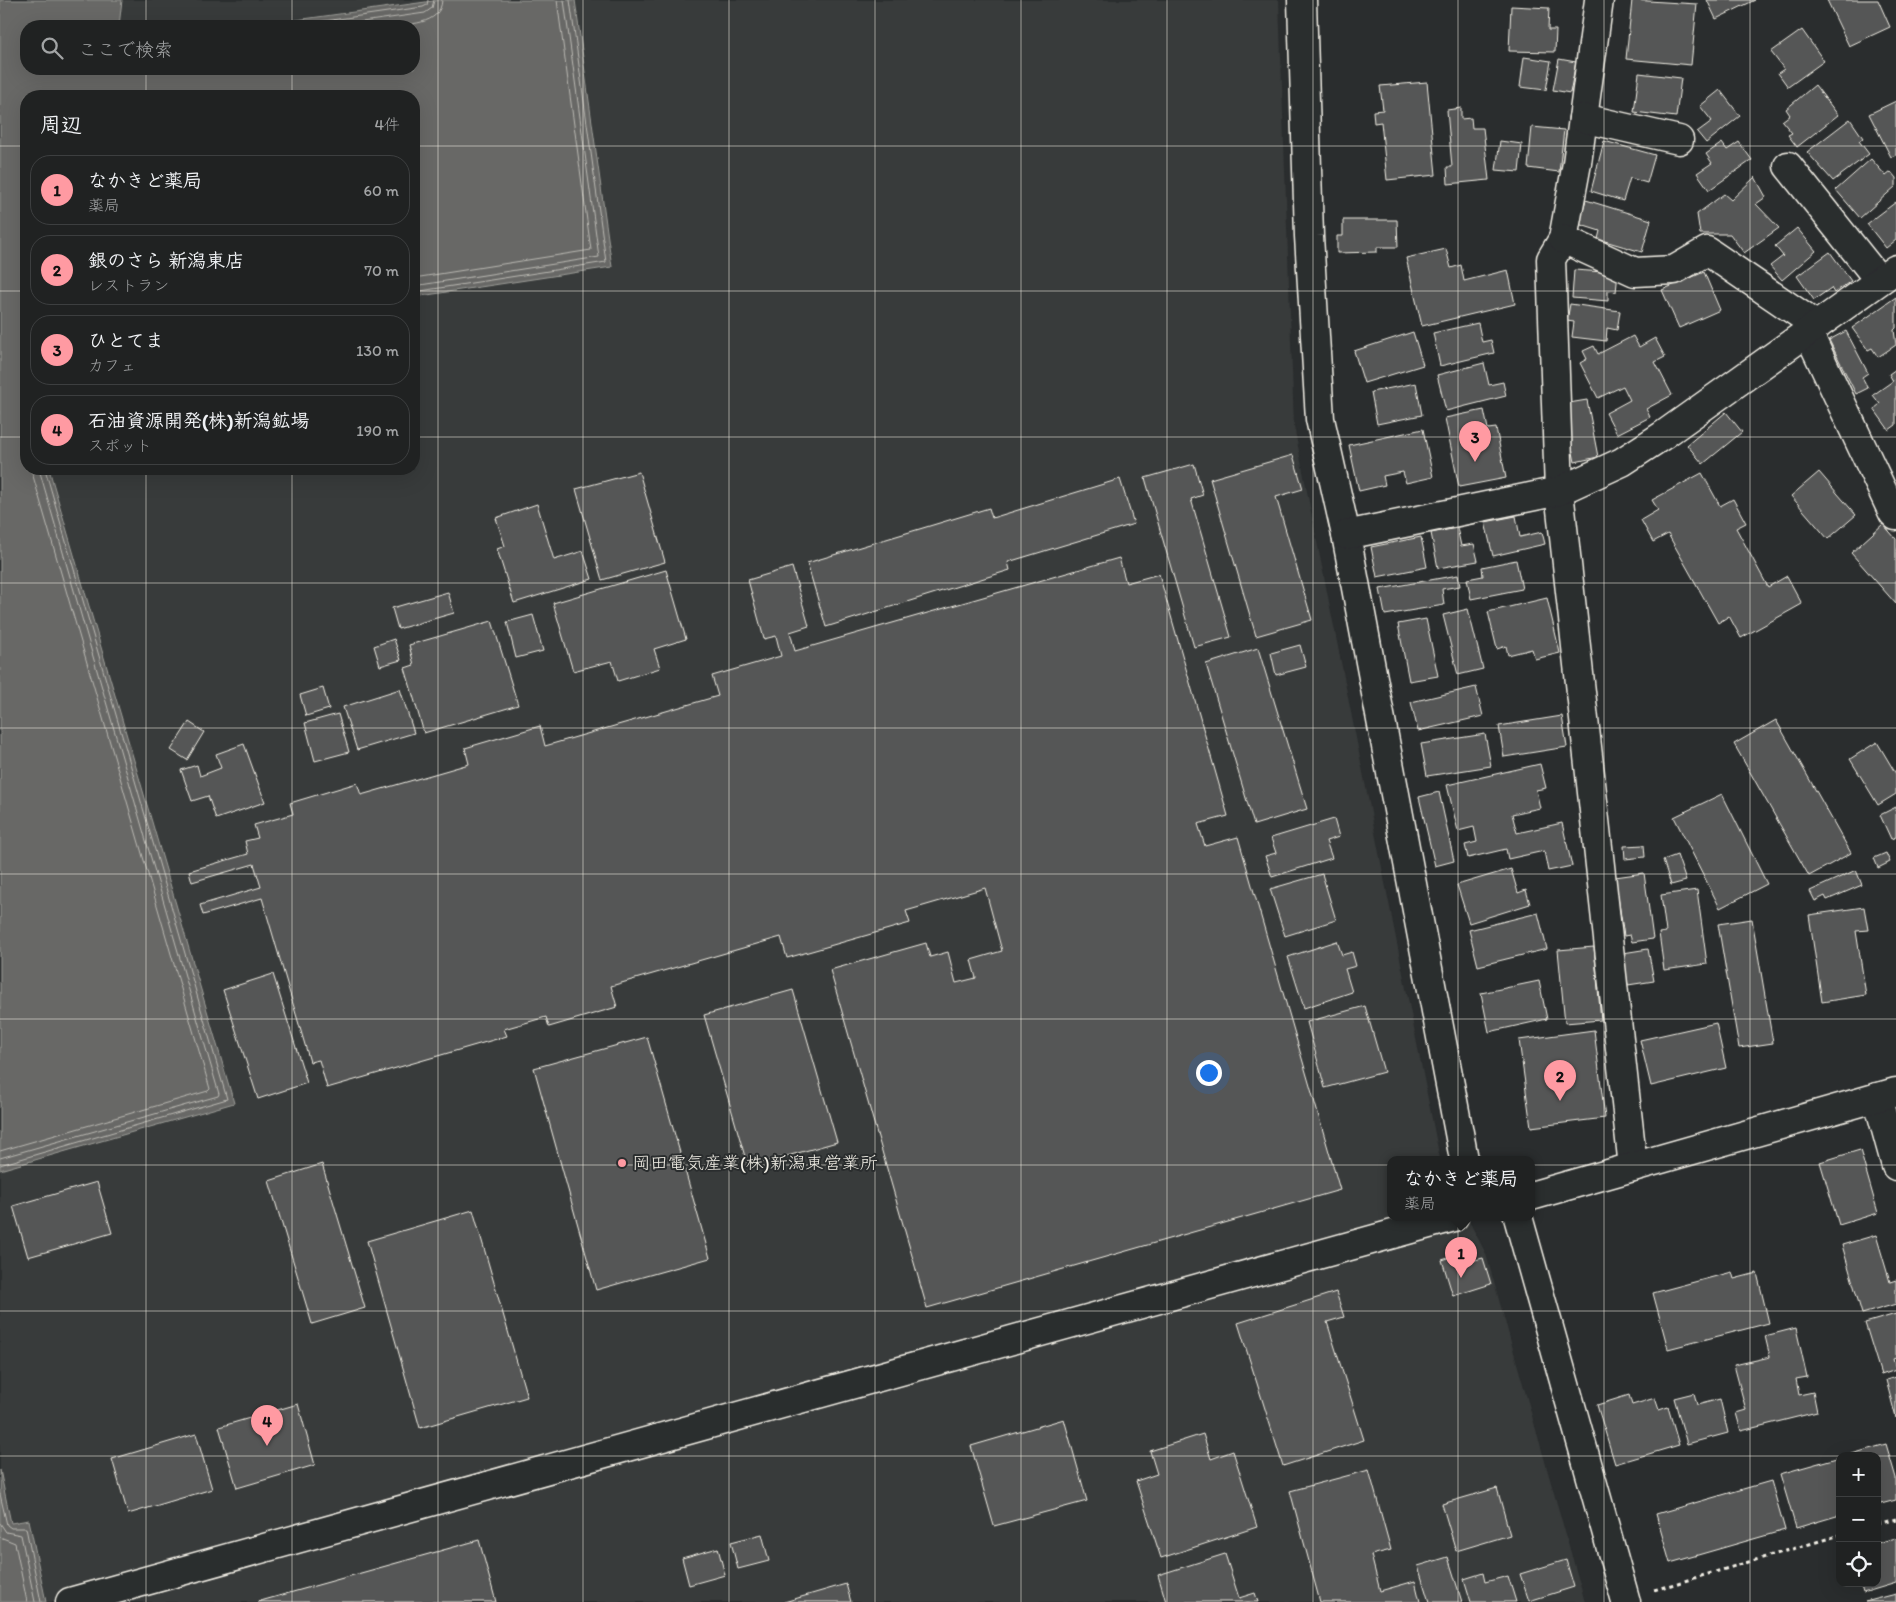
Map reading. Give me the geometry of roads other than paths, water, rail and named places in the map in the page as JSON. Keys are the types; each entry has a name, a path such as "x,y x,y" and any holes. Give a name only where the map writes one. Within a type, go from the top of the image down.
{"street":[{"path":"1302,0 1309,236 1320,419 1346,535 1463,1156"},
{"path":"1599,0 1584,118 1563,239 1551,259 1559,491 1633,1167"},
{"path":"1584,118 1679,140"},
{"path":"1346,535 1559,491 1622,462 1662,436 1888,275 1788,166"},
{"path":"1563,239 1635,272 1674,270 1707,251 1812,329 1896,516"},
{"path":"1535,1195 1886,1094 1896,1166"},
{"path":"74,1601 1440,1221"},
{"path":"1519,1221 1625,1600"}],"water":[{"path":"0,0 122,0 120,20 20,20 20,75 420,75 420,20 296,20 440,0 575,0 612,267 420,296 420,90 20,90 20,475 51,475 234,1103 0,1170"},
{"path":"0,1470 11,1523 29,1520 46,1602 0,1602"}],"place":[{"name":"ひとてま","path":"1475,462"},
{"name":"銀のさら 新潟東店","path":"1560,1101"},
{"name":"岡田電気産業(株)新潟東営業所","path":"622,1163"},
{"name":"なかきど薬局","path":"1461,1278"},
{"name":"石油資源開発(株)新潟鉱場","path":"267,1446"}]}
